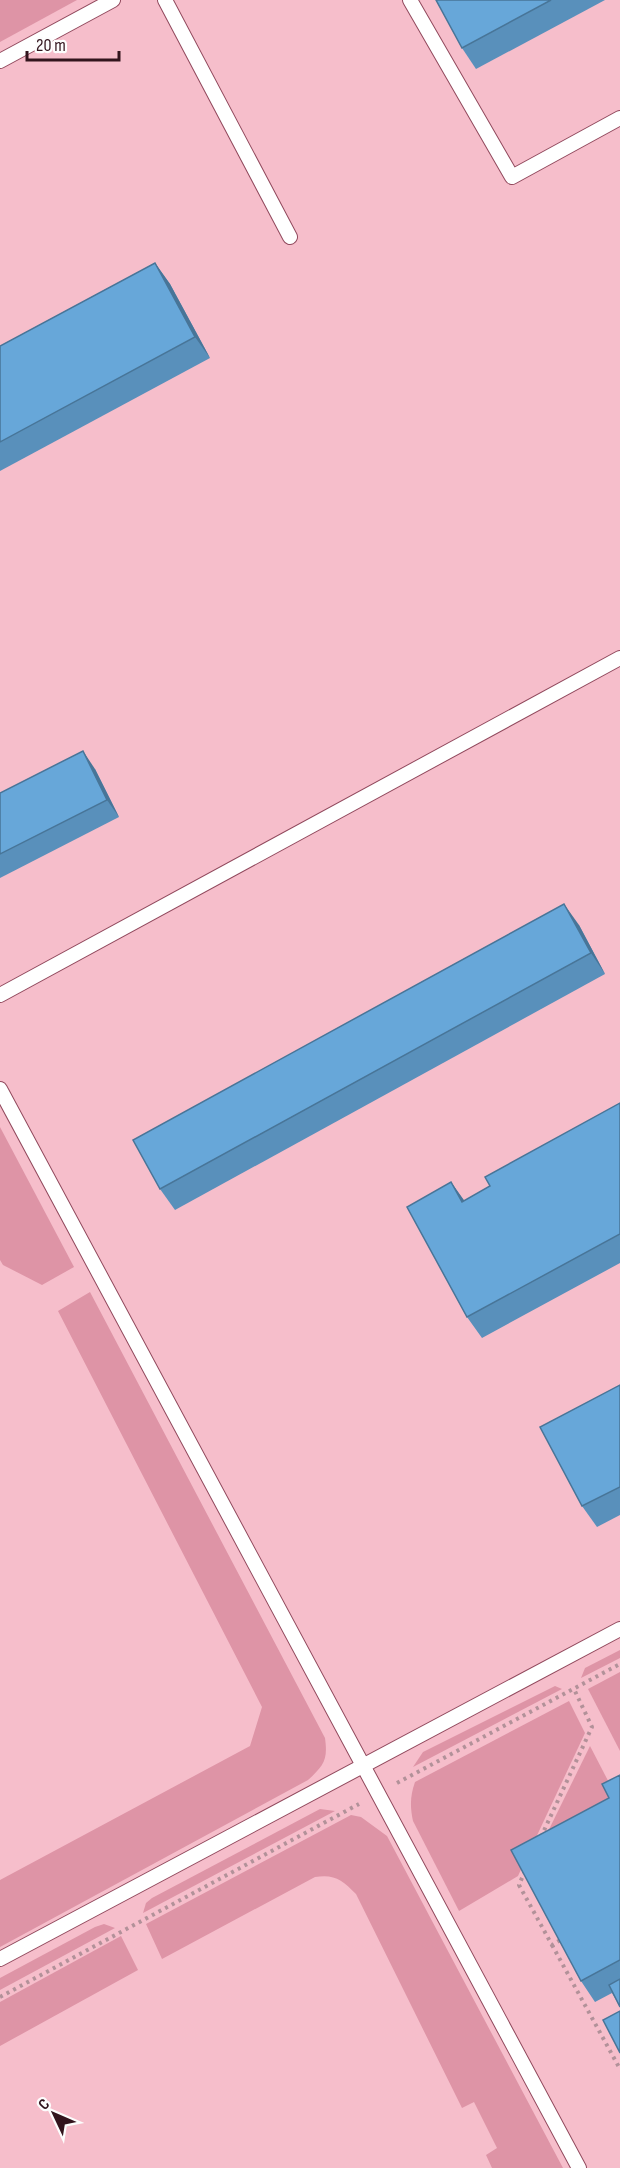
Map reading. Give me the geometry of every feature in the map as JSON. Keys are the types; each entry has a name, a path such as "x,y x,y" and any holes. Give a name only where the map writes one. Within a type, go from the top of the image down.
{"lane":[{"path":"0,61 114,0"},
{"path":"165,0 290,237"},
{"path":"410,0 512,177 620,118"},
{"path":"0,995 620,658"},
{"path":"0,1089 579,2168"},
{"path":"0,1959 620,1629"}],"path":[{"path":"0,1997 620,1664"},
{"path":"538,1843 592,1727 574,1689"},
{"path":"528,1864 519,1885 620,2069"},
{"path":"552,1945 562,1939"}],"shaded area":[{"path":"0,0 620,0 620,2168 0,2168"},
{"path":"0,0 77,0 0,42"},
{"path":"0,1127 74,1267 42,1285 3,1265 0,1260"},
{"path":"90,1292 325,1738 326,1752 324,1762 308,1780 0,1947 0,1880 250,1746 262,1707 58,1311"},
{"path":"620,1650 620,1658 581,1678 585,1668"},
{"path":"620,1672 620,1751 588,1689"},
{"path":"555,1686 562,1689 413,1767 423,1752"},
{"path":"569,1701 585,1733 518,1876 459,1911 413,1821 411,1802 415,1782"},
{"path":"590,1746 617,1798 532,1864"},
{"path":"320,1809 335,1811 143,1913 146,1903 152,1898"},
{"path":"351,1815 361,1817 387,1836 563,2168 492,2168 486,2155 497,2148 474,2102 462,2108 356,1894 338,1879 328,1876 315,1877 162,1959 146,1924"},
{"path":"104,1924 115,1928 0,1990 0,1978"},
{"path":"121,1936 138,1970 0,2046 0,2002"}],"building":[{"path":"436,0 551,0 462,48"},
{"path":"155,263 195,337 0,442 0,346"},
{"path":"83,751 107,800 0,854 0,793"},
{"path":"564,904 591,953 160,1189 133,1140"},
{"path":"620,1103 620,1234 467,1317 407,1207 451,1182 462,1202 490,1186 485,1177"},
{"path":"620,1385 620,1487 582,1506 540,1427"},
{"path":"620,1775 620,1960 581,1981 511,1850 609,1798 602,1784"},
{"path":"620,1979 620,2007 609,1985"},
{"path":"620,2011 620,2053 603,2020"}]}
